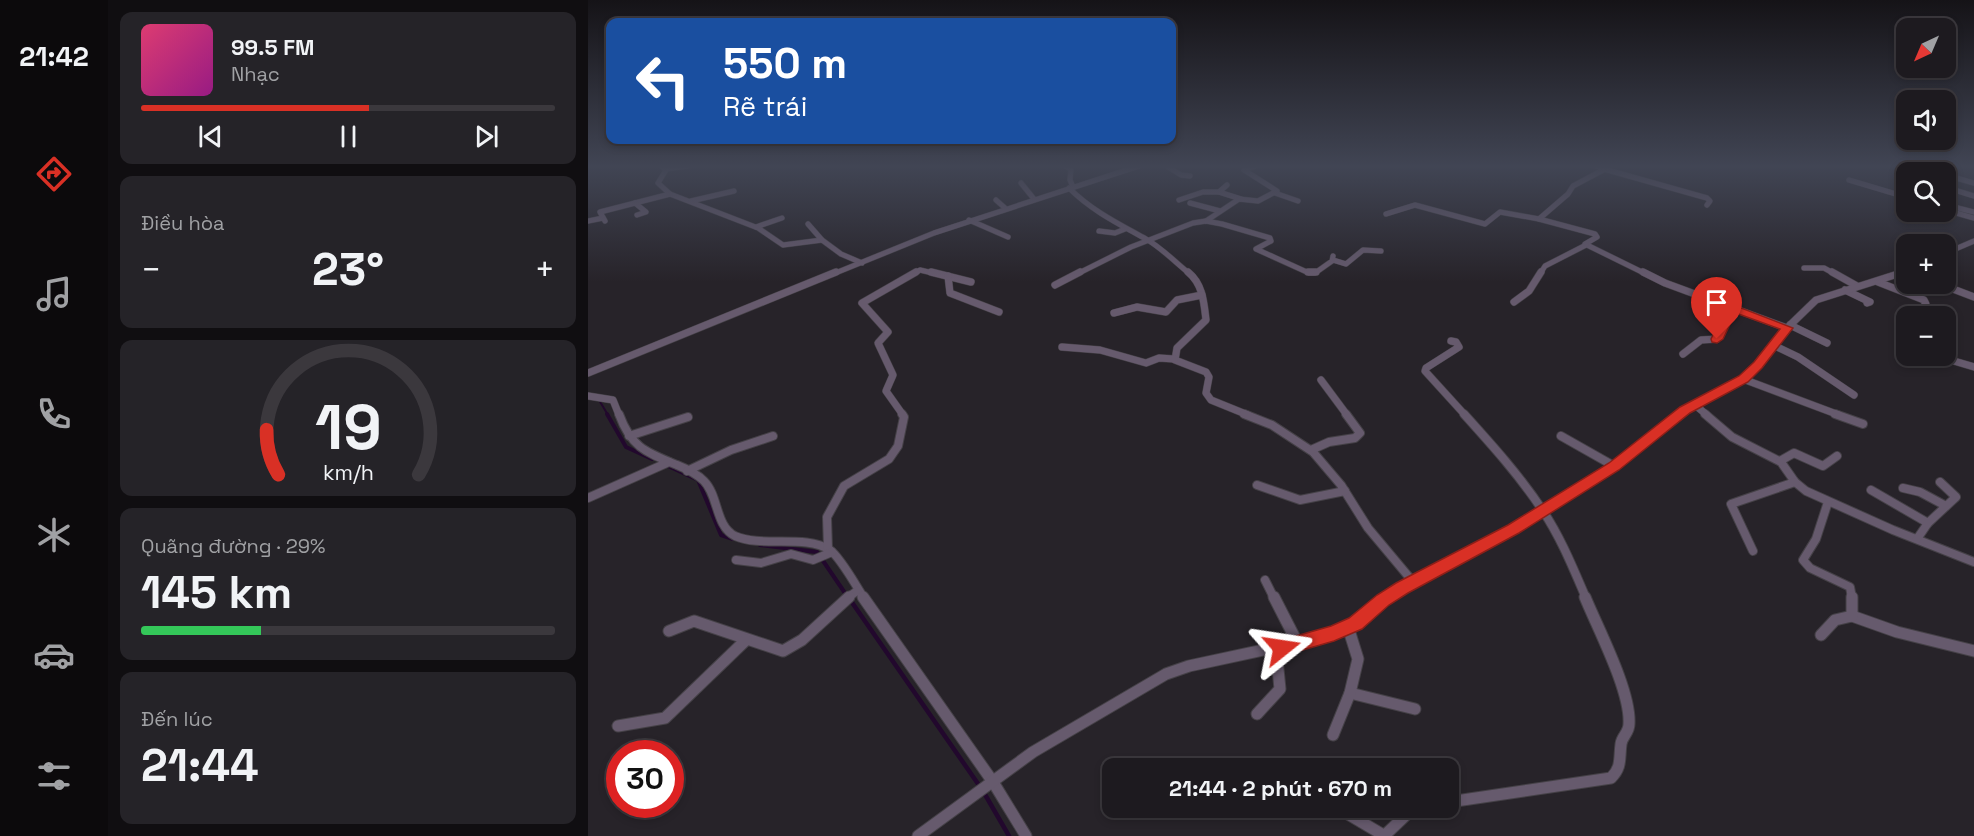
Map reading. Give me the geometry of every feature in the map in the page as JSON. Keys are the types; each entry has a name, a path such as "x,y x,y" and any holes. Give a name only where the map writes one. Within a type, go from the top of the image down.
{"street":[{"path":"588,221 604,219 600,212 631,204"},
{"path":"636,204 646,212 637,215"},
{"path":"699,204 756,227 783,245 822,240"},
{"path":"1001,204 1005,208"},
{"path":"588,373 969,220 1018,204"},
{"path":"1084,204 1125,230 1148,240 1196,279 1202,295 1206,320 1201,328 1176,348 1174,359"},
{"path":"1194,204 1220,211"},
{"path":"1055,285 1078,275 1098,262 1148,240 1191,224 1206,221 1232,204"},
{"path":"1386,214 1414,204 1485,224 1500,212 1539,219 1596,235 1586,245 1577,247 1545,266 1529,291 1514,302"},
{"path":"1539,219 1556,204"},
{"path":"1956,208 1974,212"},
{"path":"1956,213 1974,218"},
{"path":"756,227 782,218"},
{"path":"969,220 1008,237"},
{"path":"1206,221 1270,238 1271,241 1256,249 1309,273 1315,273 1333,258 1346,264 1364,250 1381,251"},
{"path":"808,224 822,240 841,254 862,263"},
{"path":"1099,231 1115,233 1125,230"},
{"path":"1956,249 1974,241"},
{"path":"1586,245 1665,283 1827,343"},
{"path":"1804,268 1824,268 1857,286"},
{"path":"826,554 827,517 844,486 889,459 898,446 903,430 904,417 886,391 893,375 878,343 888,332 862,303 918,271 971,282"},
{"path":"948,276 950,293 999,312"},
{"path":"918,836 1047,742 1166,675 1189,666 1298,644 1348,627 1383,600 1543,511 1614,466 1685,410 1743,379 1788,327 1816,300 1896,276"},
{"path":"1878,282 1924,300 1926,304 1924,306"},
{"path":"1845,290 1867,300 1869,302 1867,303"},
{"path":"1956,290 1974,297"},
{"path":"1114,313 1137,307 1166,312 1177,300 1202,295"},
{"path":"1683,354 1701,340 1717,339 1728,316 1727,310 1731,307"},
{"path":"1451,341 1456,342 1459,347 1426,368 1425,371 1502,456 1543,511 1568,555 1625,694 1629,720 1627,734 1621,741 1619,771 1611,778 1459,801"},
{"path":"1773,345 1798,357 1854,395"},
{"path":"1062,346 1100,350 1146,363 1161,357 1174,359 1206,372 1209,377 1206,393 1211,400 1272,425 1311,450 1345,491 1368,528 1414,583"},
{"path":"1956,362 1974,367"},
{"path":"1743,379 1863,424"},
{"path":"1311,450 1329,442 1355,438 1360,433 1321,380"},
{"path":"588,396 613,400 635,444 663,465 687,471 707,483 723,524 730,533 744,538 826,554 857,591 1026,836"},
{"path":"1695,405 1732,437 1780,461 1795,482 1806,491 1974,562"},
{"path":"629,436 688,417"},
{"path":"687,471 731,450 773,436"},
{"path":"1562,436 1614,466"},
{"path":"1780,461 1794,453 1823,466 1837,456"},
{"path":"588,498 663,465"},
{"path":"1753,551 1731,504 1795,482"},
{"path":"1917,539 1928,523 1956,495 1940,482"},
{"path":"1257,485 1300,500 1345,491"},
{"path":"1903,488 1920,492 1947,506"},
{"path":"1871,490 1928,523"},
{"path":"1828,502 1816,539 1803,560 1810,568 1850,587 1852,616"},
{"path":"736,560 758,564 790,554 813,560 826,554"},
{"path":"1266,580 1298,644"},
{"path":"669,630 694,621 778,651 788,649 843,599 857,591"},
{"path":"1821,635 1835,620 1852,616 1897,632 1974,651"},
{"path":"1333,735 1350,693 1358,658 1348,627"},
{"path":"618,726 634,721 656,722 665,718 746,640"},
{"path":"1257,714 1280,689 1276,649"},
{"path":"1350,693 1415,709"},
{"path":"1355,818 1385,836 1403,818"}],"waterway":[{"path":"599,400 608,415"},
{"path":"607,414 626,447 652,459"},
{"path":"666,465 698,480 721,535 733,539"},
{"path":"760,545 817,552 847,596"},
{"path":"851,601 983,791 1009,836"}],"route":[{"path":"1282,648 1356,624 1383,600 1402,588 1449,565 1531,519 1614,466 1685,410 1743,379 1758,365 1787,328 1731,307 1727,310 1728,316 1717,339"}]}
